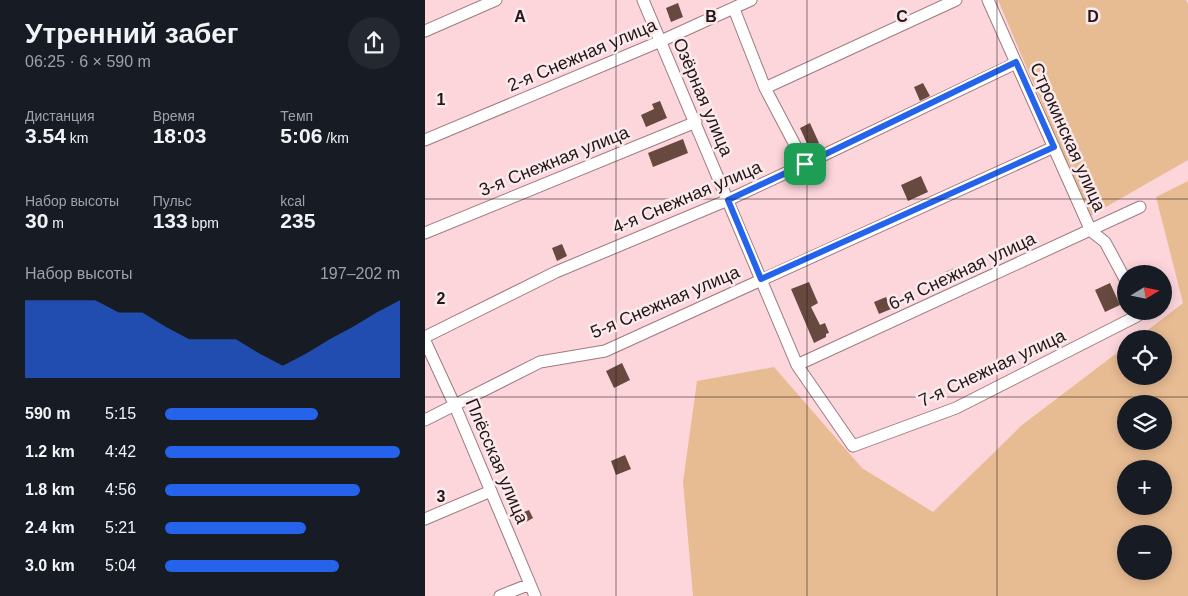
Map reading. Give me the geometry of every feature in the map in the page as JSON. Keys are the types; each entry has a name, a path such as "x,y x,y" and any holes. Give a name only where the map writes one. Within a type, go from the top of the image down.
{"street":[{"path":"425,31 482,3 496,0"},
{"name":"Озёрная улица","path":"643,0 797,365 853,446"},
{"name":"2-я Снежная улица","path":"425,140 661,41 751,0"},
{"path":"765,88 956,0"},
{"name":"Строкинская улица","path":"988,0 1091,231 1105,242 1117,265"},
{"path":"733,8 765,88 805,164"},
{"name":"4-я Снежная улица","path":"425,337 556,272 728,200 1016,62"},
{"name":"3-я Снежная улица","path":"425,233 696,122"},
{"name":"5-я Снежная улица","path":"425,420 540,362 605,351 1054,147"},
{"name":"6-я Снежная улица","path":"797,365 1140,207"},
{"name":"7-я Снежная улица","path":"853,446 956,408 1129,320"},
{"name":"Плёсская улица","path":"425,341 455,406 535,596"},
{"path":"425,519 491,491"},
{"path":"500,596 530,584"}],"shaded area":[{"path":"998,0 1186,0 1188,4 1188,160 1085,219 1040,99"},
{"path":"1188,181 1188,596 693,596 683,482 697,381 774,367 862,468 933,512 1022,425 1117,353 1117,385 1172,385 1172,330 1148,330 1161,320 1173,320 1173,311 1183,303 1156,197"}],"building":[{"path":"678,3 683,17 671,22 666,8"},
{"path":"923,83 930,96 920,101 914,87"},
{"path":"660,101 667,118 646,127 641,115 654,109 652,104"},
{"path":"810,123 819,143 809,148 800,128"},
{"path":"683,139 688,153 653,167 648,153"},
{"path":"921,176 928,192 908,201 901,185"},
{"path":"562,244 567,256 557,261 552,248"},
{"path":"959,266 963,274 949,281 945,272"},
{"path":"809,282 818,303 811,307 820,325 825,323 829,333 826,334 826,337 814,343 791,289"},
{"path":"1110,283 1117,298 1117,306 1105,312 1095,290"},
{"path":"886,297 891,309 879,314 874,302"},
{"path":"622,363 630,380 614,388 606,371"},
{"path":"625,455 631,469 616,475 611,461"},
{"path":"529,510 533,518 526,522 521,513"}],"route":[{"path":"1016,62 1054,147 761,279 728,200 805,164 1016,62"}]}
